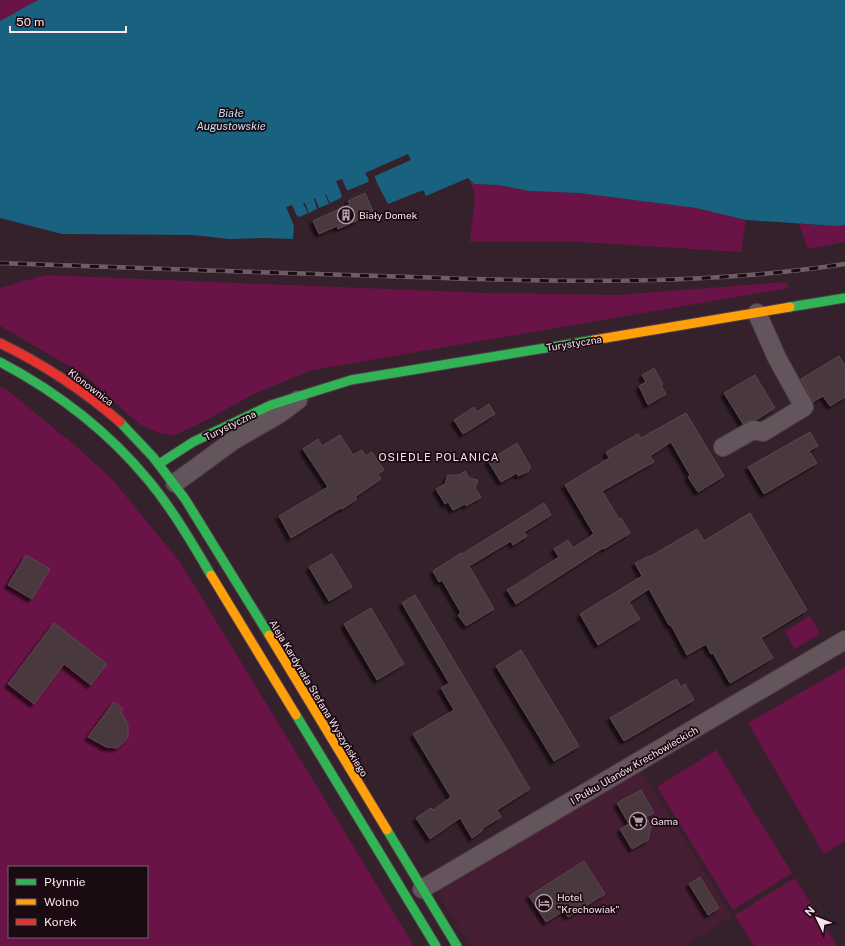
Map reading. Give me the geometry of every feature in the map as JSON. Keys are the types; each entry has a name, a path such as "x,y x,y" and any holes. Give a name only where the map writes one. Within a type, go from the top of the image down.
{"main road":[{"name":"Turystyczna","path":"159,464 193,442 271,404 351,380 845,298"},
{"name":"Klonownica","path":"0,343 50,371 93,401 125,428 159,464"},
{"path":"0,362 23,373 61,398 112,442 149,482 175,483"},
{"path":"149,482 159,464"},
{"name":"Aleja Kardynała Stefana Wyszyńskiego","path":"159,464 175,483 193,510 275,646 415,893 436,946"},
{"name":"Aleja Kardynała Stefana Wyszyńskiego","path":"149,482 181,527 259,656 415,893 457,946"},
{"path":"259,656 275,646"}],"street":[{"path":"723,447 753,430 763,432 804,407 778,358 757,313"},
{"name":"Turystyczna","path":"175,483 234,440 279,414 305,394"},
{"name":"I Pułku Ułanów Krechowieckich","path":"415,893 845,640"}],"shaded area":[{"path":"0,0 38,0 0,21"},
{"path":"468,178 474,184 498,185 530,191 579,193 696,208 746,220 741,252 582,242 470,242 475,194"},
{"path":"799,224 845,225 845,242 808,249"},
{"path":"45,275 484,293 617,295 786,282 789,288 312,370 256,393 195,426 174,435 159,433 139,424 85,375 0,326 0,288"},
{"path":"0,387 6,389 78,448 112,479 180,562 414,946 0,946"},
{"path":"810,616 820,634 794,649 785,631"},
{"path":"845,667 845,841 824,854 748,723"},
{"path":"716,750 792,873 733,910 657,787"},
{"path":"641,770 732,916 686,946 471,946 432,886"},
{"path":"795,878 837,946 754,946 735,915"}],"water":[{"name":"Białe Augustowskie","path":"38,0 845,0 845,225 836,226 746,220 696,208 579,193 530,191 498,185 474,184 468,178 426,196 423,190 388,204 378,185 293,222 293,239 229,239 193,235 62,234 0,218 0,21"}],"pier":[{"path":"408,154 411,160 375,176 378,185 295,223 296,225 294,226 286,207 292,205 297,216 299,217 308,213 303,203 305,203 309,213 317,209 315,198 319,208 329,204 325,194 330,203 341,198 342,196 336,181 342,179 347,190 349,190 368,182 369,180 365,173"}],"building":[{"name":"Biały Domek","path":"365,193 373,211 338,229 337,226 319,234 313,221 350,204 348,201"},
{"path":"839,356 845,365 845,397 830,406 823,396 813,402 801,379"},
{"path":"654,368 663,384 661,386 666,394 648,405 639,386 646,382 642,375"},
{"path":"755,375 775,408 756,420 748,421 743,424 724,393"},
{"path":"489,404 495,414 463,434 454,420 474,407 477,412"},
{"path":"686,413 724,476 698,492 688,477 690,475 671,442 650,456 654,462 602,491 619,519 621,518 630,533 604,549 603,548 516,604 507,590 559,557 554,549 568,540 573,548 594,534 565,485 609,458 606,452 638,434 641,438"},
{"path":"810,432 818,446 809,451 817,463 764,494 748,467"},
{"path":"340,435 353,455 362,450 366,456 372,452 384,470 378,474 381,479 355,497 357,499 342,509 341,508 291,538 279,516 328,487 303,449 318,439 322,446"},
{"path":"517,443 531,468 528,470 529,471 518,476 517,473 501,482 488,461"},
{"path":"465,471 469,478 478,480 475,488 481,497 466,506 465,504 453,510 448,502 445,504 436,489 445,484 448,475 459,475"},
{"path":"544,503 551,515 524,532 527,536 513,545 511,541 469,566 494,609 466,626 458,615 461,613 442,580 439,582 433,571"},
{"path":"750,513 807,610 761,638 773,658 730,683 713,653 711,654 706,644 687,655 649,589 629,602 640,619 598,645 580,614 642,576 635,563 649,557 697,529 704,541"},
{"path":"332,554 352,587 329,601 309,567"},
{"path":"26,555 50,569 32,599 8,585"},
{"path":"415,595 530,789 497,810 501,817 483,828 482,831 472,838 460,818 430,839 416,818 431,808 433,810 451,797 413,734 454,710 441,688 449,683 402,603"},
{"path":"371,608 404,664 377,680 344,624"},
{"path":"54,623 107,664 91,685 64,664 34,704 8,684"},
{"path":"521,650 579,746 554,761 496,666"},
{"path":"676,679 681,687 685,684 694,700 624,741 610,718"},
{"path":"114,702 123,709 121,712 128,724 128,737 117,748 106,747 88,737"},
{"name":"Gama","path":"641,790 654,813 646,817 651,826 648,840 632,849 620,829 629,824 617,803"},
{"path":"584,861 605,894 568,917 564,911 546,922 529,896"},
{"path":"700,877 719,908 708,915 689,884"}],"railway":[{"path":"0,263 466,279 575,281 629,281 737,276 845,264"}],"traffic: fast":[{"path":"790,307 845,298"},
{"path":"159,464 193,442 271,405 351,380 594,340"},
{"path":"0,362 42,386 80,414 99,429 133,463 166,503 211,575"},
{"path":"120,422 153,457 185,499 269,635"},
{"path":"296,715 436,946"},
{"path":"387,830 457,946"}],"traffic: slow":[{"path":"594,340 790,307"},
{"path":"211,575 296,715"},
{"path":"269,635 387,830"}],"traffic: jam":[{"path":"0,343 62,378 92,399 120,422"}],"place":[{"name":"Biały Domek","path":"346,215"},
{"name":"Gama","path":"638,821"},
{"name":"Hotel \"Krechowiak\"","path":"544,903"}],"district":[{"name":"OSIEDLE POLANICA","path":"439,457"}]}
